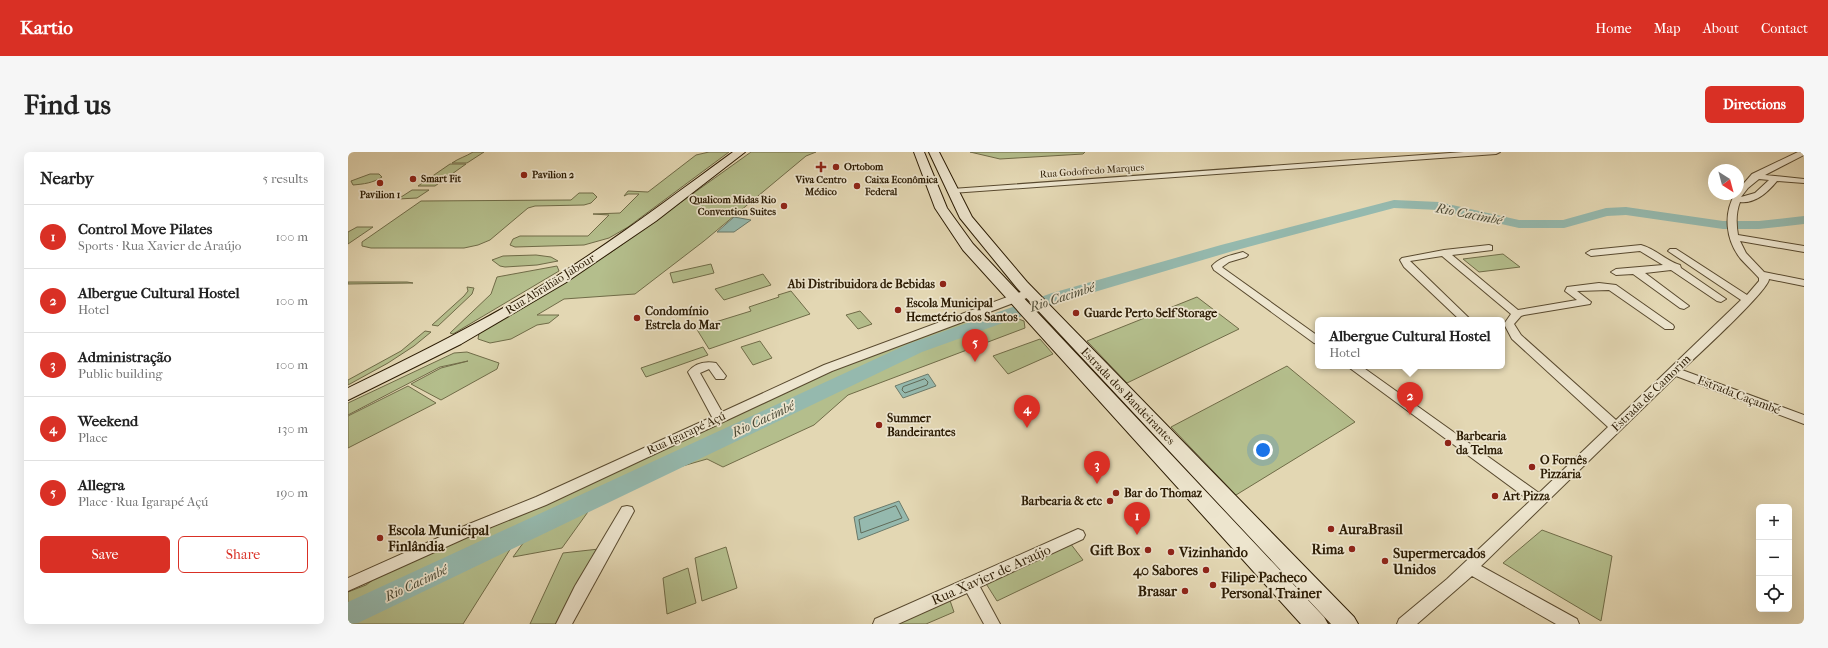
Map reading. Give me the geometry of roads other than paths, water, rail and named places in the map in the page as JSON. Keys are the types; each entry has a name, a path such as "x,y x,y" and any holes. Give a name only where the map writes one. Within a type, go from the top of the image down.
{"main road":[{"name":"Rua Abrahão Jabour","path":"348,395 458,340 560,280 640,226 740,152"},
{"name":"Estrada dos Bandeirantes","path":"919,152 941,208 955,230 978,258 1028,302 1346,624"},
{"name":"Estrada dos Bandeirantes","path":"934,152 966,218 990,243 1028,302 1316,624"},
{"path":"955,230 972,241 990,243 978,258"}],"street":[{"name":"Rua Godofredo Marques","path":"952,191 1496,152"},
{"path":"1744,187 1755,176 1804,152"},
{"path":"1755,176 1804,181"},
{"path":"1740,200 1745,201 1763,192 1775,178"},
{"path":"1735,200 1733,204 1731,217 1733,237 1740,251 1761,274 1804,283"},
{"path":"1733,237 1804,249"},
{"path":"1463,317 1405,263 1405,260 1444,253 1490,248"},
{"path":"1591,252 1641,248 1652,252 1722,299"},
{"path":"1673,251 1748,300"},
{"path":"1444,253 1517,314"},
{"path":"1243,255 1220,263 1217,266 1219,270 1315,339"},
{"path":"1616,272 1694,265"},
{"path":"1636,271 1684,306"},
{"name":"Estrada de Camorim","path":"1406,624 1471,568 1539,500 1748,300 1764,282 1764,278 1761,274"},
{"path":"1616,427 1516,337 1506,324 1517,314 1522,312 1586,302 1570,290 1607,286 1618,291 1669,327"},
{"name":"Rua Igarapé Açú","path":"348,585 474,528 541,501 828,368 1028,302"},
{"path":"719,418 694,372 698,368 710,365 714,367 720,376"},
{"path":"1357,369 1539,500"},
{"name":"Estrada Caçambé","path":"1674,371 1804,420"},
{"path":"564,624 581,591 627,511"},
{"name":"Rua Xavier de Araújo","path":"881,624 971,585 1078,535"},
{"path":"1471,568 1571,624"},
{"path":"971,585 992,624"}],"water":[{"path":"734,217 751,220 734,232 717,232"},
{"path":"928,374 936,386 903,398 895,386"},
{"path":"899,501 909,520 858,540 854,517"}],"waterway":[{"name":"Rio Cacimbé","path":"348,615 915,348 1058,297 1227,248 1394,204 1439,206 1519,224 1564,224 1606,212 1626,211 1723,225 1759,225 1804,220"}],"place":[{"name":"Viva Centro Médico","path":"821,167"},
{"name":"Ortobom","path":"836,167"},
{"name":"Pavilion 2","path":"524,175"},
{"name":"Smart Fit","path":"413,179"},
{"name":"Pavilion 1","path":"380,183"},
{"name":"Caixa Econômica Federal","path":"857,186"},
{"name":"Qualicom Midas Rio Convention Suites","path":"784,206"},
{"name":"Abi Distribuidora de Bebidas","path":"943,284"},
{"name":"Escola Municipal Hemetério dos Santos","path":"898,310"},
{"name":"Guarde Perto Self Storage","path":"1076,313"},
{"name":"Condomínio Estrela do Mar","path":"637,318"},
{"name":"Allegra","path":"975,362"},
{"name":"Albergue Cultural Hostel","path":"1410,415"},
{"name":"Summer Bandeirantes","path":"879,425"},
{"name":"Weekend","path":"1027,428"},
{"name":"Barbearia da Telma","path":"1448,443"},
{"name":"O Fornês Pizzaria","path":"1532,467"},
{"name":"Administração","path":"1097,484"},
{"name":"Bar do Thomaz","path":"1116,493"},
{"name":"Art Pizza","path":"1495,496"},
{"name":"Barbearia & etc","path":"1110,501"},
{"name":"AuraBrasil","path":"1331,529"},
{"name":"Control Move Pilates","path":"1137,535"},
{"name":"Escola Municipal Finlândia","path":"380,538"},
{"name":"Rima","path":"1352,549"},
{"name":"Gift Box","path":"1148,550"},
{"name":"Vizinhando","path":"1171,552"},
{"name":"Supermercados Unidos","path":"1385,561"},
{"name":"40 Sabores","path":"1206,570"},
{"name":"Filipe Pacheco Personal Trainer","path":"1213,585"},
{"name":"Brasar","path":"1185,591"}]}
